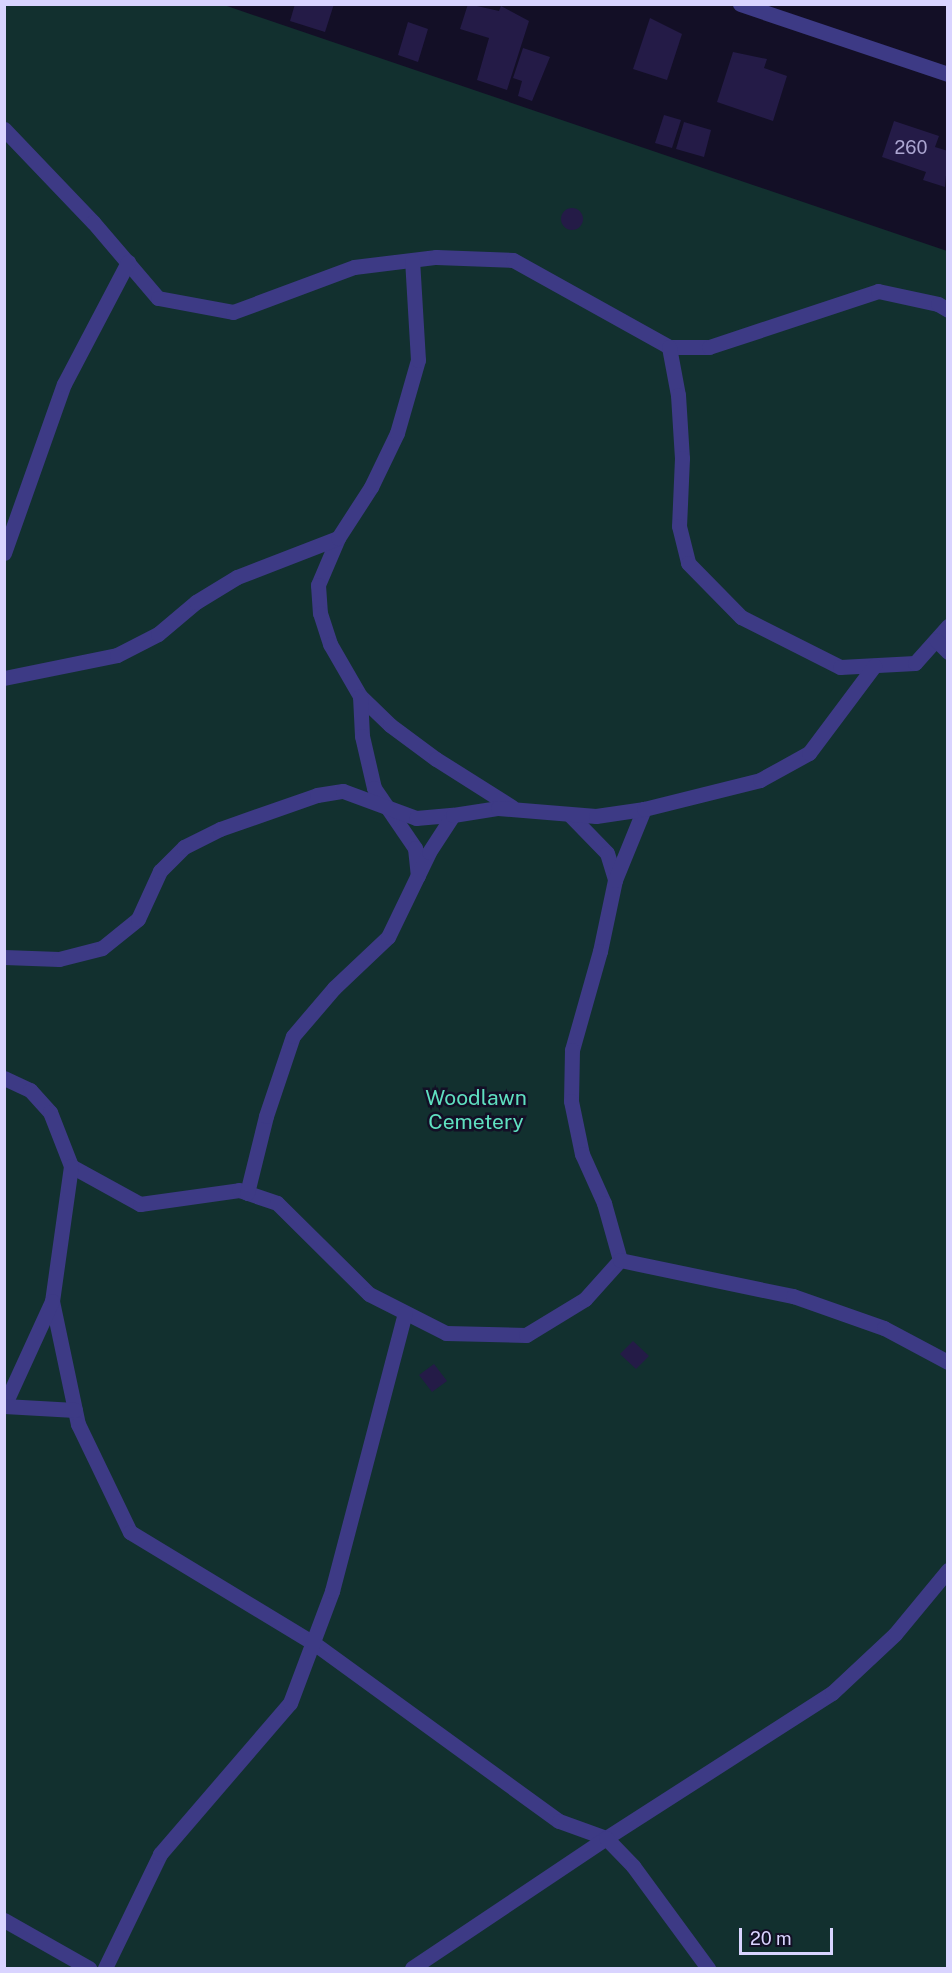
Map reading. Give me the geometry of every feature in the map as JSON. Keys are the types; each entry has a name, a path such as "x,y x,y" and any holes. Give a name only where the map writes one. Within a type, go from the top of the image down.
{"street":[{"path":"740,4 948,74"},
{"path":"4,129 128,262 158,298 234,312 354,267 412,260 513,260 669,347 709,347 878,291 938,304 948,310"},
{"path":"412,260 418,360 397,433 370,487 338,538 318,585 320,613 330,645 360,696 390,725 436,759 517,810"},
{"path":"4,553 64,384 128,262"},
{"path":"669,347 678,394 682,458 679,526 688,563 741,617 840,667 915,663 948,626"},
{"path":"4,678 117,655 158,634 196,602 237,577 338,538"},
{"path":"936,639 948,652"},
{"path":"4,957 59,960 102,948 138,919 159,871 184,847 220,829 317,795 343,791 416,818 498,808 596,816 644,809 760,780 809,753 874,666"},
{"path":"360,696 362,736 374,788 392,811 415,848 418,878"},
{"path":"620,1260 604,1203 582,1154 571,1101 572,1050 600,951 615,880 644,809"},
{"path":"569,814 607,853 615,880"},
{"path":"247,1193 266,1116 293,1036 334,988 388,937 453,815"},
{"path":"4,1078 30,1090 50,1112 71,1166 52,1301 4,1406 75,1410"},
{"path":"71,1166 140,1204 239,1190 277,1203 369,1294 446,1334 526,1335 585,1299 620,1260"},
{"path":"620,1260 793,1296 884,1328 948,1362"},
{"path":"52,1301 75,1410 130,1532 315,1644 559,1821 606,1838 633,1866 708,1968"},
{"path":"105,1968 160,1854 290,1703 315,1644 405,1312"},
{"path":"412,1968 606,1838 832,1693 895,1634 948,1570"},
{"path":"4,1920 89,1968"}],"green space":[{"name":"Woodlawn Cemetery","path":"5,5 224,5 947,251 947,1968 5,1968"}],"building":[{"path":"295,4 334,4 325,32 290,21"},
{"path":"468,4 499,11 501,6 529,21 507,90 477,80 489,38 460,29"},
{"path":"650,18 682,34 667,80 633,69"},
{"path":"408,22 428,29 418,62 398,55"},
{"path":"523,48 550,57 532,101 518,96 522,81 513,78"},
{"path":"733,52 767,59 764,68 787,76 773,121 717,102"},
{"path":"664,115 681,120 672,148 655,143"},
{"path":"894,121 939,136 935,147 948,151 945,187 923,180 926,172 882,157"},
{"path":"684,122 711,130 704,157 676,149"},
{"path":"568,208 576,208 583,215 583,223 576,230 568,230 561,223 561,215"},
{"path":"633,1341 649,1356 636,1369 620,1354"},
{"path":"434,1364 447,1381 432,1392 419,1375"}]}
